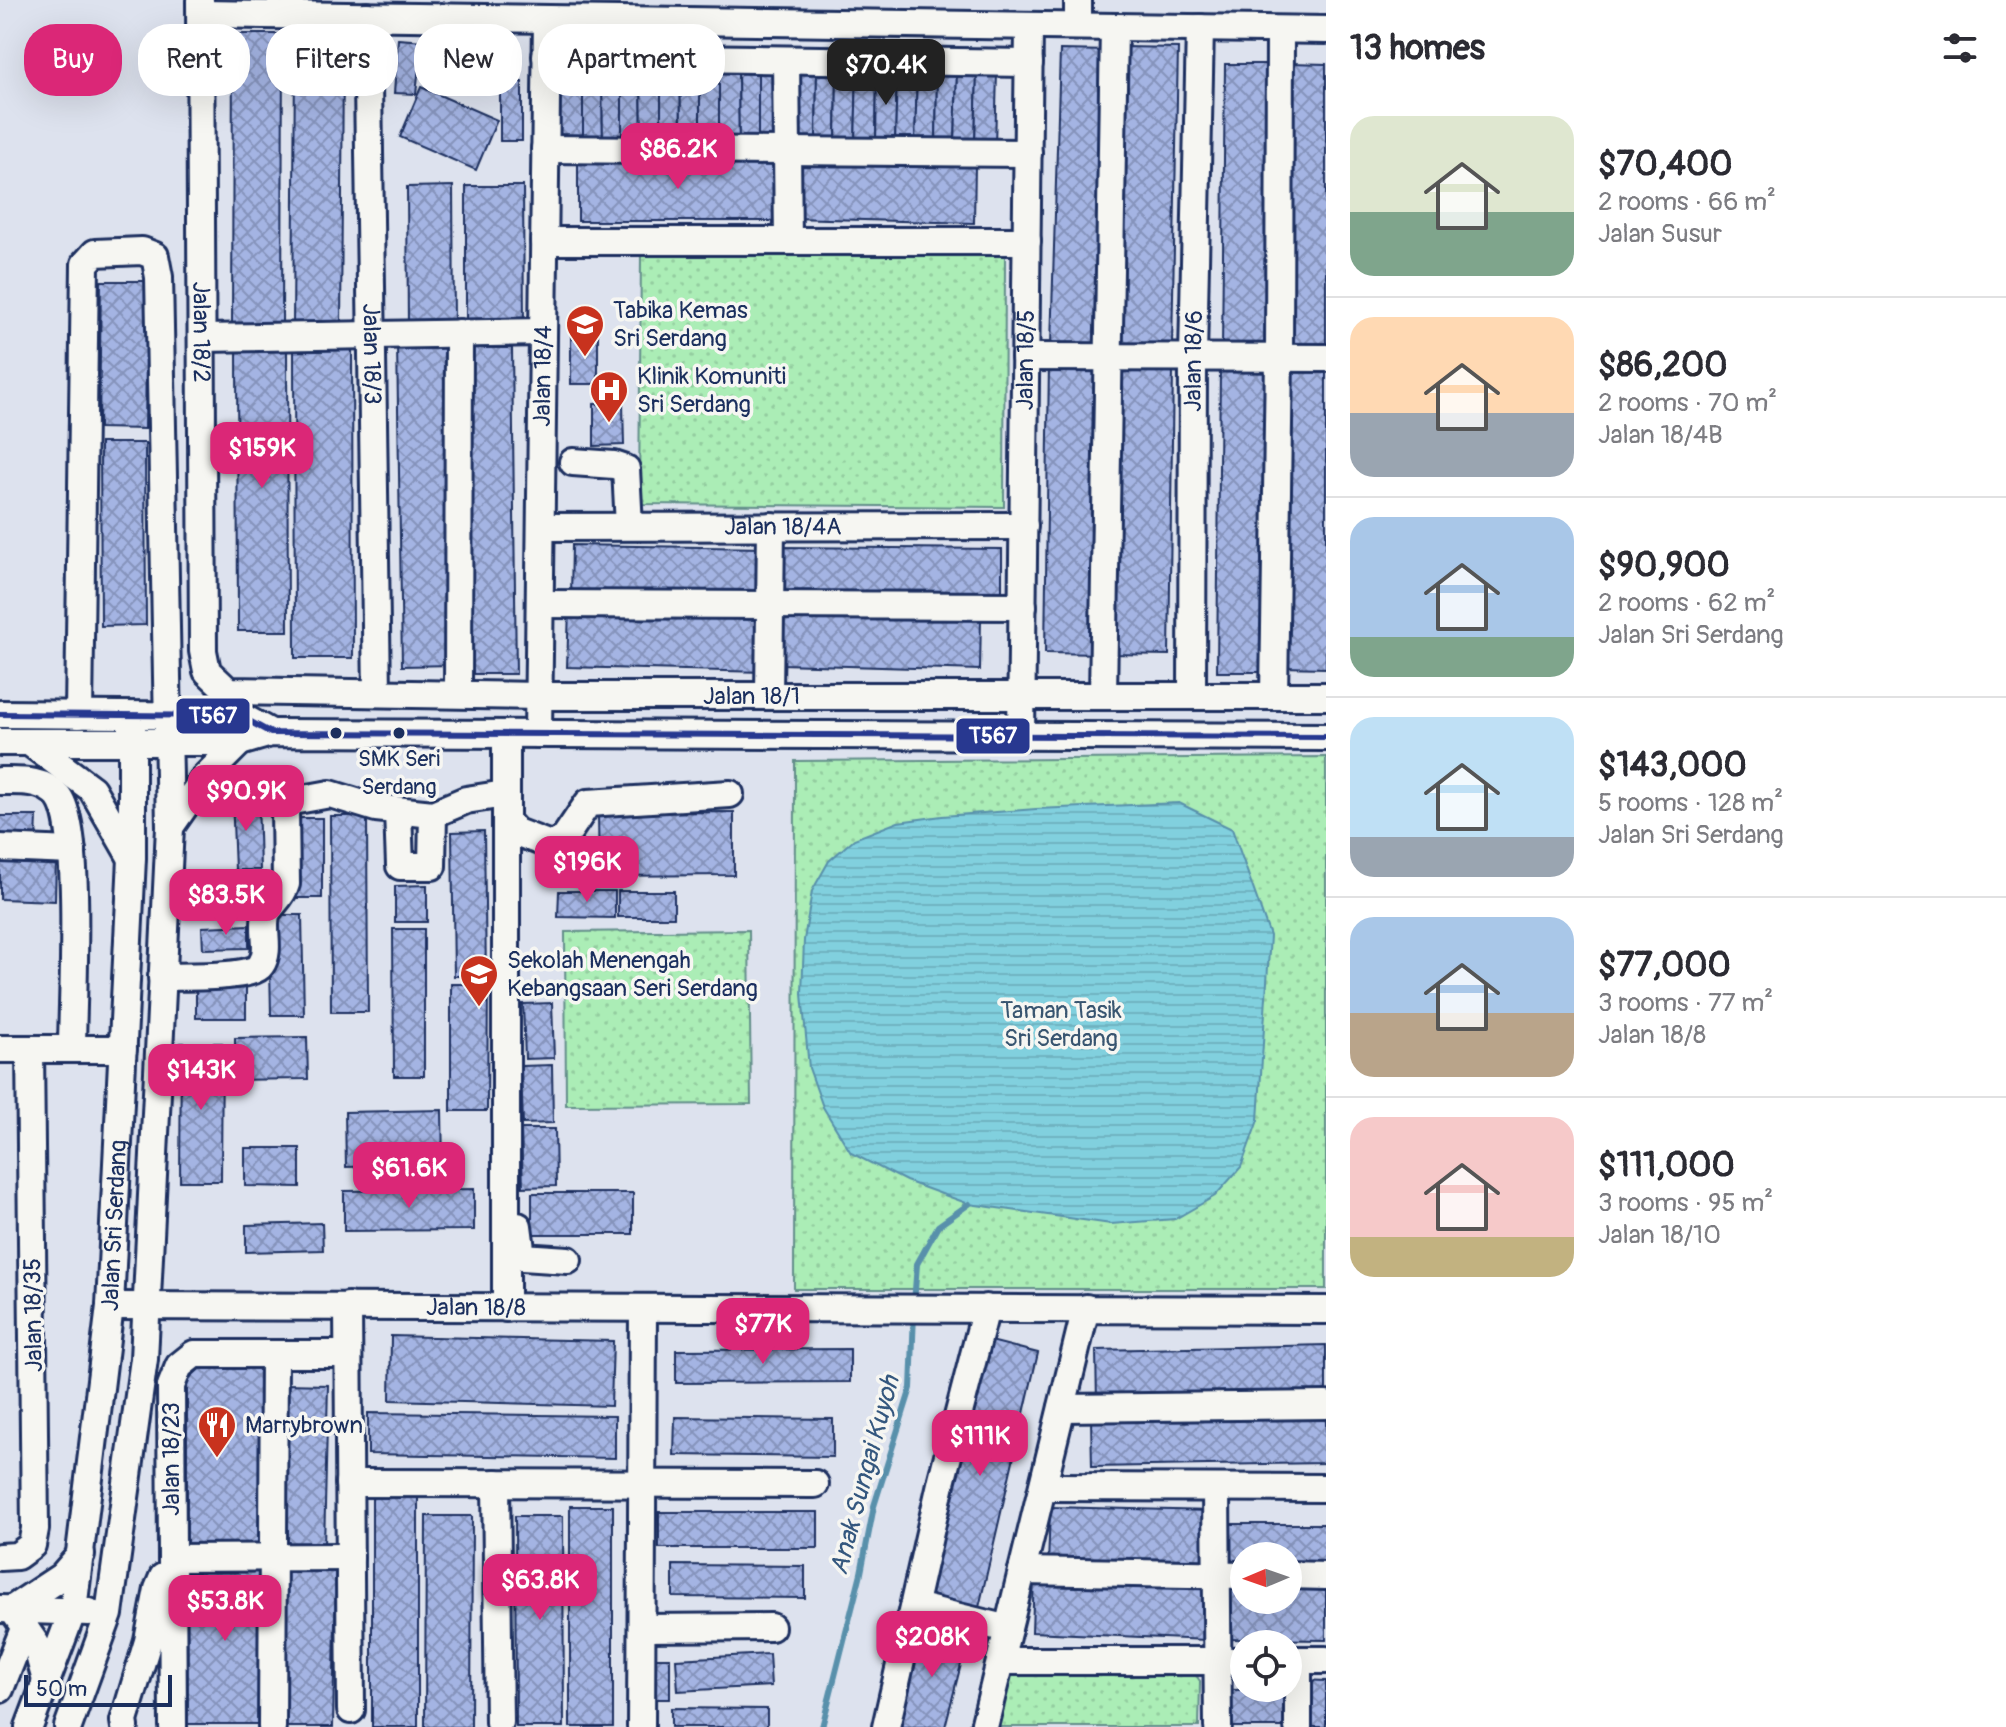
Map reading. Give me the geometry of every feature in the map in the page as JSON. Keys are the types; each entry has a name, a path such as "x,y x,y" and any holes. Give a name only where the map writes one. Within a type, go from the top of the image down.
{"street":[{"path":"200,7 367,16 482,9 547,19 762,11 1029,26 1078,13 1114,27 1326,30"},
{"name":"Jalan 18/2","path":"200,7 203,651"},
{"name":"Jalan 18/3","path":"367,16 377,693"},
{"name":"Jalan 18/4","path":"547,19 547,24"},
{"name":"Jalan 18/5","path":"1021,736 1029,26"},
{"path":"1103,695 1114,27"},
{"name":"Jalan 18/6","path":"1192,695 1193,357 1200,28"},
{"path":"1274,695 1280,30"},
{"path":"725,59 1029,63"},
{"path":"786,60 788,241"},
{"name":"Jalan 18/4","path":"538,734 546,96"},
{"path":"545,149 1028,153"},
{"path":"544,241 1027,241"},
{"name":"Jalan Sri Serdang","path":"68,1727 109,1614 144,1359 170,827 159,277 155,256 142,251 95,253 85,264 79,715"},
{"path":"202,338 543,332"},
{"path":"458,694 459,333"},
{"path":"1025,357 1326,358"},
{"path":"573,462 626,469 629,526"},
{"path":"769,695 771,526"},
{"name":"Jalan 18/4A","path":"541,527 1024,526"},
{"path":"540,604 1023,606"},
{"name":"Jalan 18/1","path":"203,651 207,671 228,691 539,696 1326,696"},
{"path":"0,714 79,715 132,729"},
{"path":"168,729 240,716 271,733"},
{"path":"0,742 29,742 132,729 168,729 240,742 271,733 1326,737"},
{"name":"Jalan Sri Serdang","path":"29,1727 73,1610 110,1306 132,858 132,729"},
{"path":"506,734 506,1308"},
{"path":"29,742 92,789 132,858"},
{"path":"170,827 205,777 240,742"},
{"path":"0,781 32,781 59,796 69,816 72,851 72,1049"},
{"path":"162,977 228,975 254,971 261,965 266,946 266,914 283,895 286,884 285,809 292,801 330,794 398,811 433,814 466,800 505,794"},
{"path":"506,821 516,832 550,845 563,840 588,803 730,794"},
{"path":"398,811 400,866 432,866 433,814"},
{"path":"0,848 72,851"},
{"path":"0,1049 123,1049"},
{"name":"Jalan 18/35","path":"0,1557 17,1556 32,1545 35,1529 30,1049"},
{"path":"506,1219 514,1217 518,1220 522,1257 568,1260"},
{"path":"144,1359 166,1326 186,1304 164,1284 149,1259"},
{"name":"Jalan 18/8","path":"110,1306 1326,1310"},
{"path":"348,1306 351,1710"},
{"path":"886,1727 986,1308"},
{"path":"984,1727 1086,1308"},
{"path":"641,1727 643,1309"},
{"name":"Jalan 18/23","path":"173,1727 171,1386 179,1366 194,1354 348,1354"},
{"path":"272,1727 274,1354"},
{"path":"1062,1408 1326,1405"},
{"path":"349,1483 815,1484"},
{"path":"496,1483 499,1722"},
{"path":"1043,1487 1326,1488"},
{"path":"1216,1488 1217,1574 1230,1655"},
{"path":"0,1689 12,1615 62,1576 81,1554"},
{"path":"125,1727 158,1589 172,1561 350,1557"},
{"path":"1022,1571 1230,1574"},
{"path":"1302,1575 1326,1576"},
{"path":"914,1606 1008,1629"},
{"path":"12,1615 73,1610 109,1614"},
{"path":"12,1615 36,1644 47,1684"},
{"path":"642,1628 771,1627"},
{"path":"1302,1660 1326,1660"},
{"path":"1000,1661 1230,1661"},
{"path":"1218,1727 1230,1666"},
{"path":"1296,1702 1298,1727"}],"green space":[{"path":"641,253 1005,256 1004,507 639,504"},
{"name":"Taman Tasik Sri Serdang","path":"1326,757 1326,1289 794,1289 795,761"},
{"path":"749,930 751,1104 566,1105 565,932"},
{"path":"1190,1667 1200,1681 1199,1727 995,1727 1003,1677 1015,1669"}],"water":[{"path":"1179,803 1232,829 1270,936 1258,1120 1241,1167 1215,1196 1175,1219 1111,1224 969,1204 906,1181 851,1153 823,1107 809,1068 802,994 804,940 812,891 829,861 854,839 898,822 1036,809"}],"building":[{"path":"250,34 266,34 266,96 283,96 282,331 232,331 233,96 250,96"},
{"path":"398,39 414,40 414,94 398,93"},
{"path":"1124,47 1178,48 1172,346 1119,345"},
{"path":"1060,50 1112,51 1103,347 1051,345"},
{"path":"1290,63 1326,64 1326,353 1285,352"},
{"path":"1225,64 1278,64 1275,351 1222,351"},
{"path":"725,67 738,67 739,143 719,143 719,96 725,96"},
{"path":"738,67 758,67 758,143 739,143"},
{"path":"758,67 778,67 778,143 758,143"},
{"path":"797,69 817,69 816,144 795,144"},
{"path":"817,69 837,69 836,145 816,144"},
{"path":"837,69 857,70 855,145 836,145"},
{"path":"857,70 877,70 876,145 855,145"},
{"path":"877,70 897,70 895,145 876,145"},
{"path":"897,70 917,71 915,146 895,145"},
{"path":"917,71 937,71 936,146 915,146"},
{"path":"937,71 957,71 955,147 936,146"},
{"path":"957,71 977,72 975,147 955,147"},
{"path":"977,72 997,72 995,147 975,147"},
{"path":"295,96 343,96 341,328 293,328"},
{"path":"417,96 442,96 497,120 476,170 400,137"},
{"path":"500,96 522,96 522,141 500,141"},
{"path":"560,96 583,96 583,144 558,143"},
{"path":"583,96 602,96 603,144 583,144"},
{"path":"602,96 622,96 622,144 603,144"},
{"path":"622,96 641,96 642,143 622,144"},
{"path":"641,96 661,96 661,143 642,143"},
{"path":"661,96 680,96 681,143 661,143"},
{"path":"680,96 700,96 700,143 681,143"},
{"path":"700,96 719,96 719,143 700,143"},
{"path":"792,160 975,165 974,223 791,218"},
{"path":"578,161 778,161 778,221 578,221"},
{"path":"453,186 454,326 408,327 407,187"},
{"path":"466,186 523,186 524,326 466,326"},
{"path":"101,281 147,281 145,429 99,428"},
{"name":"Tabika Kemas Sri Serdang","path":"571,331 598,331 598,384 571,384"},
{"path":"450,343 454,665 402,666 397,344"},
{"path":"237,348 287,348 288,631 238,631"},
{"path":"462,348 512,348 516,674 466,674"},
{"path":"294,349 352,349 353,658 295,658"},
{"path":"1049,362 1106,363 1102,654 1045,653"},
{"path":"1220,368 1275,369 1273,672 1217,672"},
{"path":"1113,369 1173,369 1169,655 1109,654"},
{"path":"1287,371 1326,372 1326,668 1281,667"},
{"name":"Klinik Komuniti Sri Serdang","path":"623,403 624,445 594,446 594,404"},
{"path":"100,443 145,443 146,625 101,626"},
{"path":"572,545 766,548 766,599 571,597"},
{"path":"783,547 1002,549 1002,604 782,601"},
{"path":"569,609 765,613 763,672 567,667"},
{"path":"784,611 981,617 980,670 782,664"},
{"path":"258,796 260,870 235,870 232,797"},
{"path":"734,812 734,875 599,876 598,813"},
{"path":"0,816 37,816 36,841 0,840"},
{"path":"330,816 367,816 368,1012 331,1012"},
{"path":"291,818 322,818 322,898 291,898"},
{"path":"484,831 486,976 454,976 452,832"},
{"path":"0,858 56,860 55,901 0,899"},
{"path":"427,885 427,922 395,922 395,886"},
{"path":"559,891 615,891 615,918 558,917"},
{"path":"618,891 674,891 674,917 618,917"},
{"path":"269,915 302,915 304,1015 271,1015"},
{"path":"249,925 249,948 203,949 202,927"},
{"path":"393,929 424,929 424,1076 394,1076"},
{"path":"451,984 488,984 487,1111 451,1111"},
{"path":"246,988 246,1018 196,1018 196,989"},
{"path":"552,1003 554,1058 525,1059 523,1004"},
{"path":"307,1037 308,1079 235,1080 235,1038"},
{"path":"181,1043 222,1043 221,1181 180,1181"},
{"path":"552,1065 553,1123 523,1124 521,1066"},
{"path":"442,1110 443,1165 346,1167 345,1112"},
{"path":"521,1129 555,1129 556,1186 523,1187"},
{"path":"245,1148 300,1148 300,1187 245,1186"},
{"path":"474,1189 474,1230 344,1231 344,1191"},
{"path":"532,1193 633,1193 633,1234 532,1234"},
{"path":"322,1223 323,1250 246,1252 246,1225"},
{"path":"391,1336 613,1341 611,1406 390,1400"},
{"path":"983,1339 1038,1353 977,1616 921,1602"},
{"path":"1326,1345 1326,1399 1097,1404 1096,1350"},
{"path":"850,1349 850,1382 676,1383 676,1350"},
{"path":"265,1363 265,1549 187,1550 187,1380 204,1365"},
{"path":"285,1384 328,1385 324,1547 281,1546"},
{"path":"368,1413 615,1416 615,1458 368,1454"},
{"path":"1326,1414 1326,1463 1092,1467 1091,1418"},
{"path":"675,1417 833,1419 833,1457 674,1455"},
{"path":"372,1497 418,1497 418,1727 372,1727"},
{"path":"570,1506 613,1506 613,1727 570,1727"},
{"path":"1050,1507 1212,1511 1211,1571 1048,1567"},
{"path":"659,1512 818,1512 818,1548 659,1548"},
{"path":"426,1516 472,1516 471,1727 425,1727"},
{"path":"515,1516 563,1516 564,1727 516,1727"},
{"path":"1229,1524 1326,1524 1326,1572 1302,1572 1302,1542 1230,1542 1229,1572"},
{"path":"262,1562 263,1724 188,1724 187,1563"},
{"path":"673,1565 805,1566 805,1598 673,1597"},
{"path":"282,1567 336,1569 333,1727 280,1727"},
{"path":"1034,1575 1209,1583 1206,1640 1032,1632"},
{"path":"1228,1585 1230,1614 1302,1614 1302,1586 1326,1587 1326,1640 1302,1640 1302,1630 1230,1630 1230,1639 1227,1639"},
{"path":"920,1625 968,1637 945,1727 895,1727"},
{"path":"769,1654 771,1686 678,1691 676,1659"},
{"path":"653,1658 670,1658 670,1699 654,1699"},
{"path":"1302,1680 1326,1681 1326,1727 1301,1727"},
{"path":"1231,1702 1287,1702 1288,1727 1232,1727"},
{"path":"671,1708 767,1709 767,1727 671,1727"}],"waterway":[{"name":"Anak Sungai Kuyoh","path":"914,1303 917,1264 938,1226 969,1204"},
{"name":"Anak Sungai Kuyoh","path":"822,1727 861,1573 874,1506 911,1388 914,1314"}],"transit line":[{"name":"T567","path":"0,714 240,716 271,733 1326,737"}],"place":[{"name":"Tabika Kemas Sri Serdang","path":"585,358"},
{"name":"Klinik Komuniti Sri Serdang","path":"609,424"},
{"name":"SMK Seri Serdang","path":"399,733"},
{"name":"Sekolah Menengah Kebangsaan Seri Serdang","path":"479,1008"},
{"name":"Marrybrown","path":"217,1459"}]}
